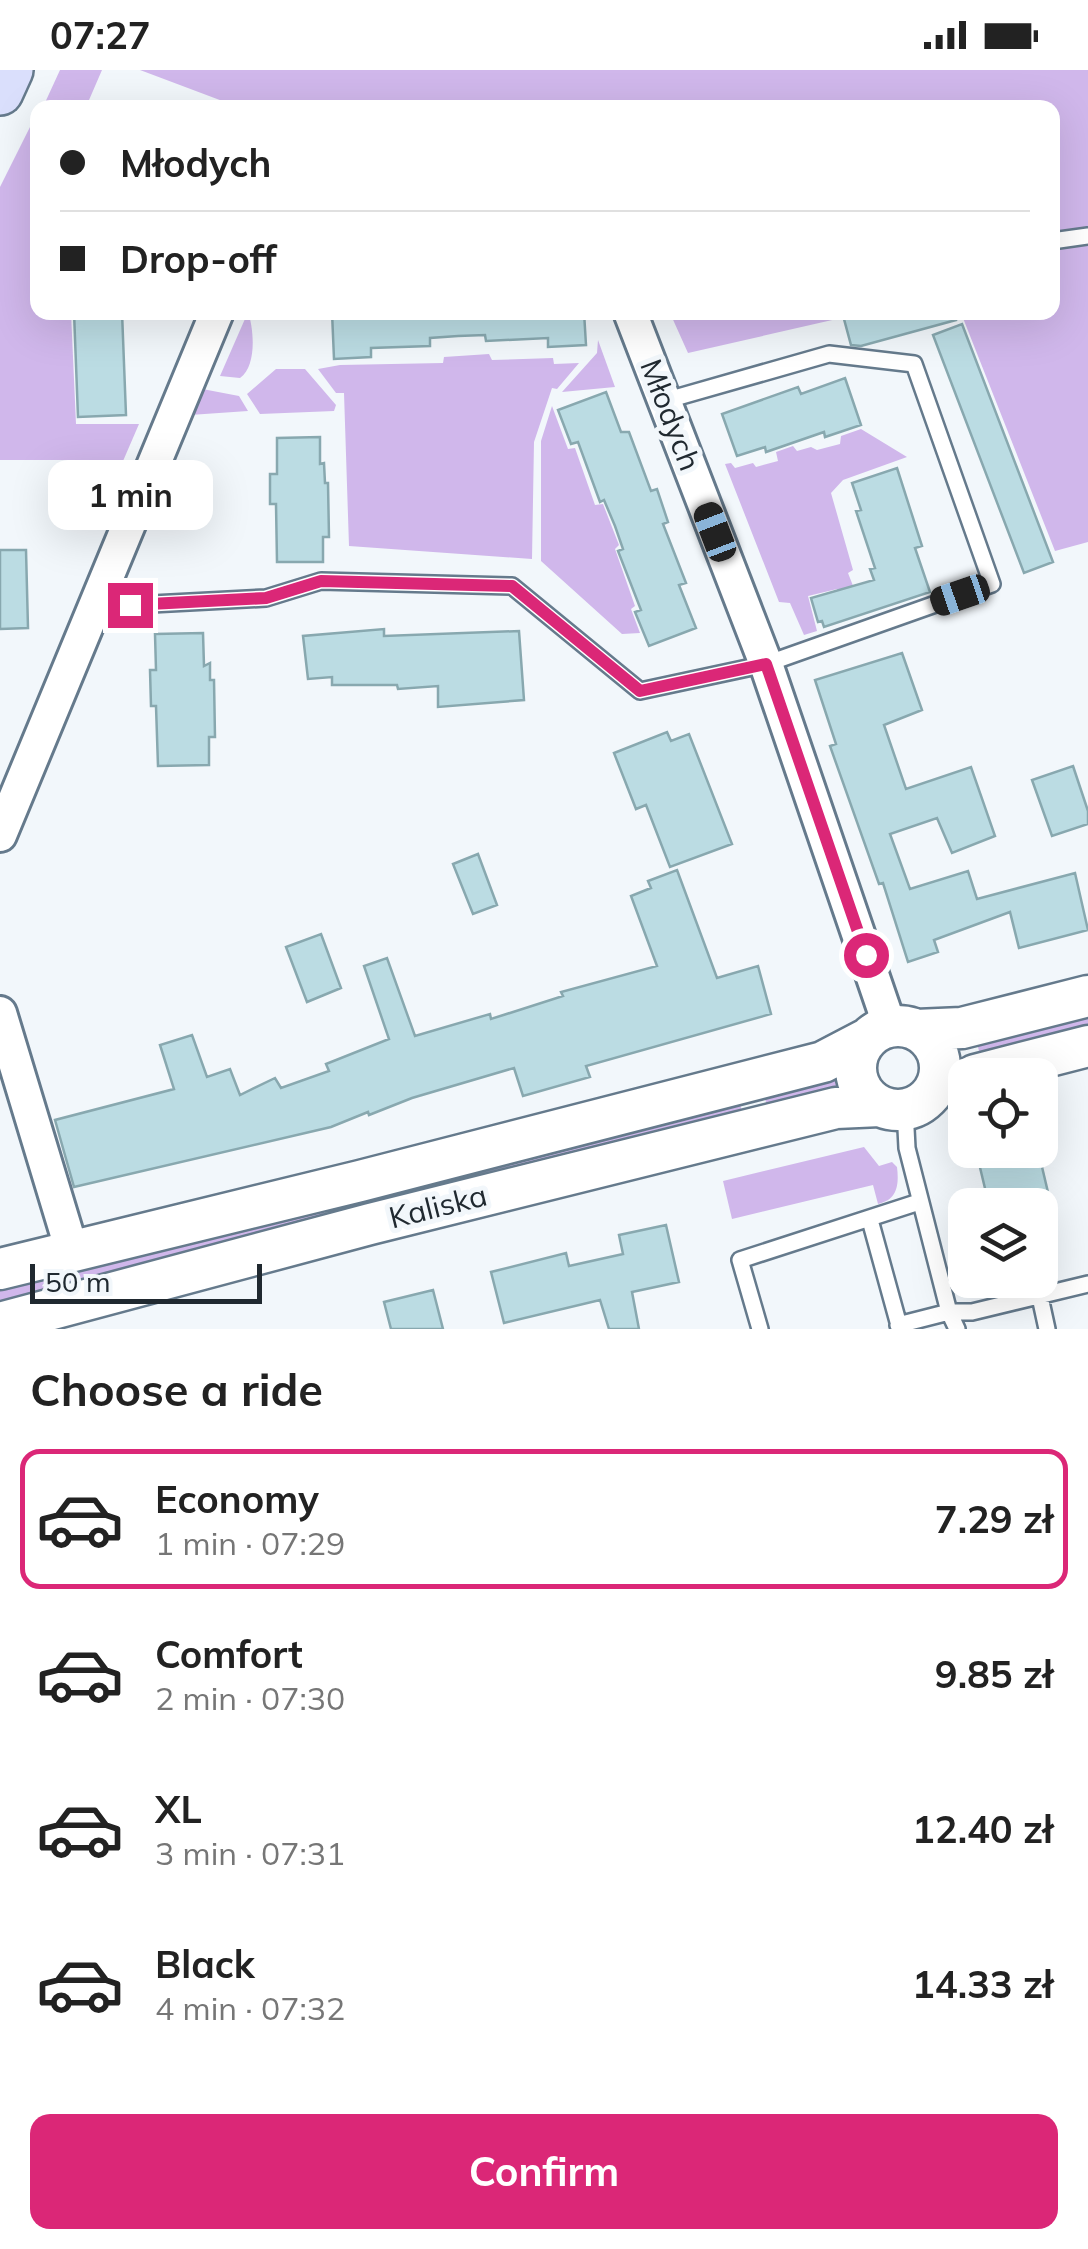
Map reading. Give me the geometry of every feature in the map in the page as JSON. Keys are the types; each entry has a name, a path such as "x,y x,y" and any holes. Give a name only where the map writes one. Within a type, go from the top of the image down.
{"main road":[{"path":"0,92 10,70"}],"street":[{"path":"0,836 213,320"},
{"name":"Młodych","path":"633,320 766,664 891,1032"},
{"name":"Kaliska","path":"0,1269 823,1062 891,1032 962,1028 1088,996"},
{"path":"0,1012 72,1251"},
{"path":"891,1032 935,1048 940,1060 936,1086 904,1104 861,1088 856,1076 860,1050 891,1032"},
{"path":"1041,1058 1088,1046"},
{"name":"Kaliska","path":"0,1323 370,1224 836,1108 904,1104 948,1087"},
{"path":"360,1181 370,1224"}],"lane":[{"path":"1060,239 1088,236"},
{"path":"95,607 266,598 321,581 512,586 640,691 766,664 992,584 914,364 829,354 664,400"},
{"path":"904,1104 907,1148 949,1312 957,1329"},
{"path":"760,1329 740,1260 920,1202"},
{"path":"870,1220 899,1327 949,1312 972,1312 1035,1298"},
{"path":"1058,1292 1088,1284"},
{"path":"1040,1298 1047,1329"}],"shaded area":[{"path":"60,70 102,70 89,100 46,100"},
{"path":"140,70 1088,70 1088,542 1055,551 964,320 1060,320 1060,100 220,100"},
{"path":"30,127 30,320 71,320 76,424 139,424 120,468 115,460 0,460 0,187"},
{"path":"244,320 250,320 253,337 249,365 240,378 220,376"},
{"path":"673,320 832,320 688,353"},
{"path":"598,340 615,387 562,392 597,353"},
{"path":"489,354 492,360 553,358 554,364 579,363 557,389 552,388 534,442 532,559 349,546 344,393 336,393 318,369 443,363 444,357"},
{"path":"276,369 305,369 336,405 334,411 260,414 247,394"},
{"path":"192,387 239,396 248,411 190,415"},
{"path":"552,406 568,449 575,448 595,505 603,504 619,545 615,549 640,633 622,634 541,561 541,441"},
{"path":"861,429 907,457 843,480 831,493 853,570 848,573 864,614 848,619 837,589 808,596 817,631 804,635 790,603 779,602 725,464 731,463 735,468 753,463 756,467 778,461 776,452 793,446 797,451 840,444 841,436"},
{"path":"1088,1008 1088,1035 998,1058 981,1058 975,1036"},
{"path":"842,1071 848,1095 769,1115 763,1090"},
{"path":"738,1097 745,1122 391,1202 389,1191"},
{"path":"864,1147 879,1166 892,1162 897,1167 896,1190 885,1202 878,1204 873,1185 732,1219 723,1181"},
{"path":"323,1210 326,1216 0,1312 0,1285"}],"building":[{"path":"74,320 122,320 126,415 78,417"},
{"path":"332,320 584,320 586,345 548,347 548,338 486,341 485,335 458,336 430,338 430,346 371,348 371,357 334,359"},
{"path":"844,320 956,320 861,346 851,345"},
{"path":"962,324 1053,562 1024,573 933,335"},
{"path":"845,378 861,425 825,437 824,432 766,452 765,447 737,456 722,414 798,387 801,394"},
{"path":"606,392 621,432 629,432 651,491 657,489 668,522 663,524 686,583 679,585 696,628 649,646 635,612 641,610 618,551 623,549 615,526 604,500 600,502 578,442 571,444 558,410"},
{"path":"320,437 320,464 324,463 328,483 329,537 323,537 323,562 277,562 276,504 270,504 270,474 277,474 277,438"},
{"path":"897,468 922,546 915,548 930,592 824,627 822,621 818,622 811,598 874,580 870,569 875,568 856,511 861,510 852,483"},
{"path":"0,550 26,550 28,628 0,629"},
{"path":"384,629 384,636 519,631 524,700 438,707 438,686 398,689 397,685 332,685 332,677 308,679 303,636"},
{"path":"203,633 204,666 210,663 210,680 214,680 215,737 209,737 209,765 158,766 150,670 156,670 155,634"},
{"path":"902,653 922,710 884,725 906,789 971,767 995,836 952,853 937,818 890,834 910,889 968,871 977,899 1075,873 1088,930 1019,948 1010,912 934,940 938,952 908,962 883,883 879,884 830,746 836,744 815,680"},
{"path":"667,732 671,741 689,734 732,844 670,867 646,805 636,809 614,753"},
{"path":"1073,766 1088,811 1088,824 1052,836 1032,780"},
{"path":"478,854 497,905 473,914 453,864"},
{"path":"677,870 717,978 758,966 771,1014 586,1066 590,1077 523,1096 514,1068 331,1127 74,1187 55,1120 174,1089 160,1045 192,1035 207,1077 230,1069 240,1095 275,1078 281,1088 329,1071 326,1064 389,1039 364,966 387,958 415,1036 490,1014 491,1019 563,996 561,992 657,966 631,896 651,888 648,881"},
{"path":"321,934 341,988 307,1002 286,947"},
{"path":"980,1168 1042,1168 1047,1188 985,1188"},
{"path":"666,1225 679,1282 632,1292 639,1329 609,1329 600,1300 504,1323 491,1272 566,1253 569,1266 623,1254 619,1235"},
{"path":"433,1290 443,1329 391,1329 384,1302"}],"route":[{"path":"130,605 266,598 321,581 512,586 640,691 766,664 866,955"}]}
